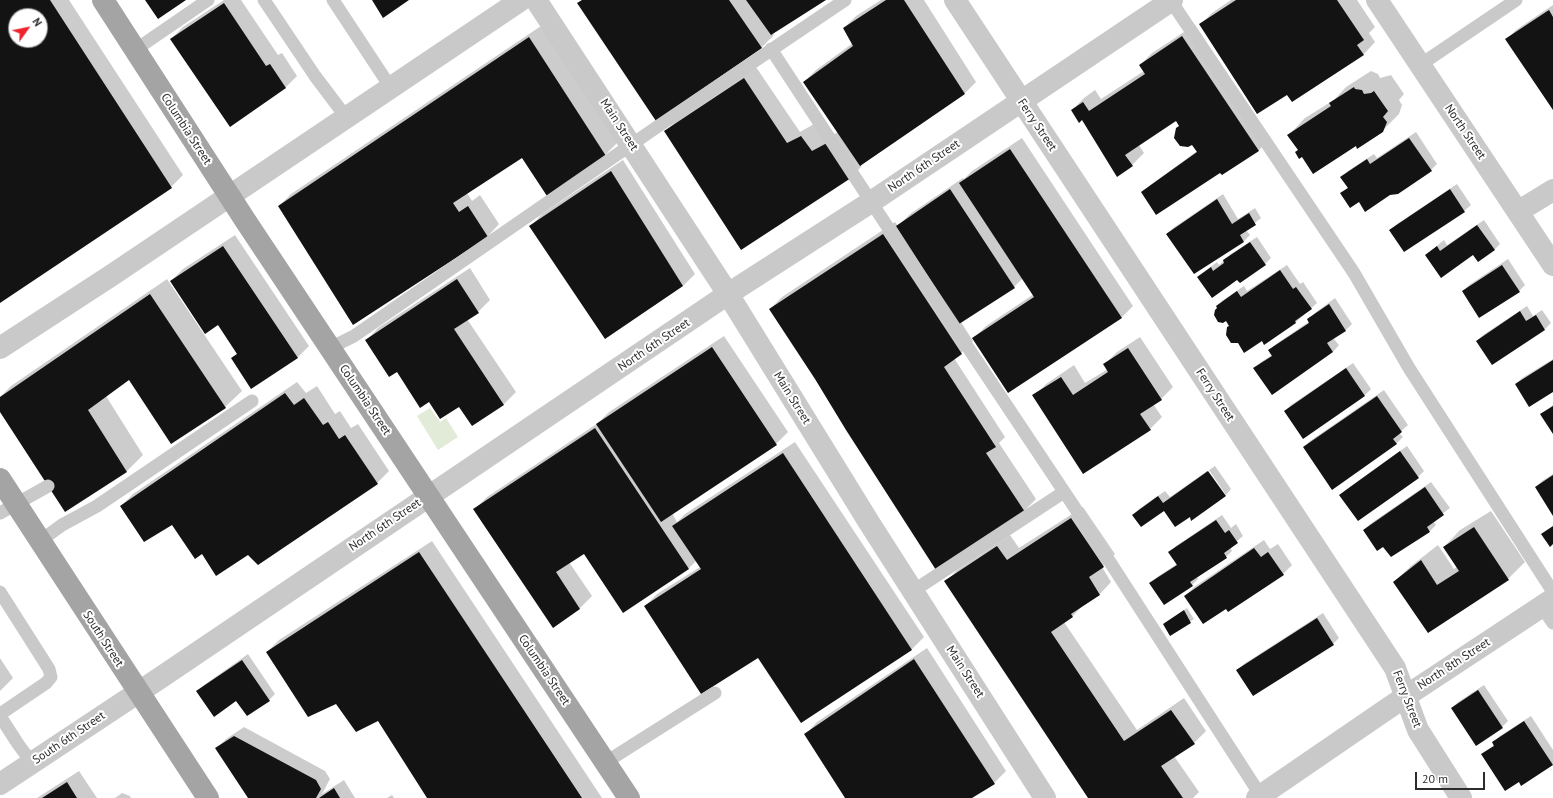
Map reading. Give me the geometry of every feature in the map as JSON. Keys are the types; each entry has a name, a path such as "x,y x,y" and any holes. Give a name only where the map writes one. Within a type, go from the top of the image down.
{"main road":[{"name":"Columbia Street","path":"103,0 229,196 630,798"},
{"name":"South Street","path":"0,479 8,508 40,541 208,798"}],"street":[{"path":"0,348 112,275 521,0"},
{"name":"Main Street","path":"536,0 728,294 913,591 1045,798"},
{"name":"Ferry Street","path":"955,0 1395,668 1418,730 1461,798"},
{"name":"North 6th Street","path":"139,692 428,496 560,409 728,294 871,202 1171,0"},
{"name":"North Street","path":"1377,0 1553,265"},
{"path":"1519,212 1553,190"},
{"name":"North 8th Street","path":"1259,797 1406,696 1550,606"},
{"name":"South 6th Street","path":"0,784 139,692"}],"lane":[{"path":"135,50 208,0"},
{"path":"264,0 315,76 346,117"},
{"path":"333,0 391,88"},
{"path":"330,348 354,336 771,49 845,0"},
{"path":"1171,0 1354,273 1550,606"},
{"path":"1420,65 1516,0"},
{"path":"771,49 1064,492 1259,797"},
{"path":"40,541 62,525 97,506 252,401"},
{"path":"8,508 48,486"},
{"path":"913,591 1064,492"},
{"path":"0,592 49,669 51,677 46,683 0,715 32,763"},
{"path":"606,762 715,693"}],"green space":[{"path":"430,408 440,422 446,418 458,437 438,450 417,416"}],"building":[{"path":"0,0 50,0 172,188 0,303"},
{"path":"145,0 186,0 158,19"},
{"path":"372,0 409,0 383,18"},
{"path":"582,0 729,0 762,48 656,121 577,3"},
{"path":"746,0 826,0 771,35"},
{"path":"886,0 904,0 965,94 860,166 803,82 853,46 843,28"},
{"path":"1236,0 1337,0 1364,40 1357,45 1364,55 1292,102 1287,95 1257,114 1199,24"},
{"path":"224,3 266,66 270,64 286,88 230,127 170,39"},
{"path":"1549,10 1553,17 1553,110 1505,39"},
{"path":"1182,36 1259,151 1222,175 1220,173 1156,215 1141,192 1197,152 1192,145 1188,147 1180,146 1174,138 1176,128 1179,126 1176,121 1125,155 1133,166 1117,177 1082,120 1079,123 1071,110 1083,102 1089,111 1145,74 1139,65"},
{"path":"529,37 606,156 547,196 522,158 453,203 459,212 468,206 488,237 353,325 278,206"},
{"path":"744,78 787,143 801,136 812,151 827,143 851,178 741,250 664,131"},
{"path":"1354,87 1355,89 1362,90 1364,94 1374,91 1388,111 1383,117 1387,122 1383,132 1357,149 1356,146 1313,174 1302,157 1299,159 1295,152 1298,150 1287,135 1331,106 1329,103"},
{"path":"1409,138 1432,171 1398,194 1390,195 1365,212 1359,202 1350,208 1340,193 1348,188 1340,177 1367,159 1370,164"},
{"path":"1010,149 1122,318 1008,393 972,338 1034,297 959,183"},
{"path":"611,171 683,286 605,339 529,226"},
{"path":"950,189 1015,288 959,324 896,226"},
{"path":"1450,189 1465,212 1404,252 1389,230"},
{"path":"1217,199 1232,224 1249,213 1256,225 1240,235 1244,242 1194,274 1166,234"},
{"path":"1477,225 1495,250 1478,262 1473,255 1441,278 1425,255 1437,246 1440,251"},
{"path":"883,234 962,354 944,367 996,447 986,453 1025,512 936,570 769,309"},
{"path":"1250,242 1266,265 1240,283 1237,280 1212,298 1197,277 1211,267 1213,271 1224,263 1223,260"},
{"path":"223,246 298,358 251,389 231,358 237,354 218,325 205,334 170,281"},
{"path":"1502,265 1520,292 1479,318 1462,291"},
{"path":"1280,270 1293,289 1296,287 1312,309 1295,321 1296,323 1264,345 1262,341 1244,353 1238,343 1231,343 1226,335 1227,327 1229,326 1226,321 1223,323 1218,322 1214,315 1217,308 1216,306 1237,291 1241,297"},
{"path":"457,279 479,313 454,329 504,405 472,426 459,407 440,419 429,402 420,408 397,372 389,377 365,340"},
{"path":"150,294 226,408 171,444 129,380 88,410 127,472 65,512 0,412 0,397"},
{"path":"1329,304 1346,331 1327,343 1333,352 1272,395 1253,368 1272,356 1268,350 1309,323 1307,319"},
{"path":"1520,311 1526,321 1536,315 1545,330 1492,365 1476,341"},
{"path":"712,347 777,445 661,522 596,424"},
{"path":"1128,348 1162,400 1140,414 1151,430 1083,474 1032,395 1061,377 1073,395 1108,372 1103,364"},
{"path":"1553,360 1553,392 1529,407 1515,384"},
{"path":"1346,368 1365,396 1303,439 1284,411"},
{"path":"285,393 294,405 304,398 323,425 328,422 339,439 345,435 378,484 258,565 248,555 216,576 202,554 195,559 172,525 144,542 120,506"},
{"path":"1377,396 1402,432 1393,439 1397,444 1332,490 1303,447"},
{"path":"1553,406 1553,434 1540,414"},
{"path":"595,428 689,569 623,613 584,554 556,572 580,609 553,628 473,509"},
{"path":"1400,451 1419,478 1358,521 1339,495"},
{"path":"783,453 912,650 801,723 758,658 701,694 644,606 701,569 672,526"},
{"path":"1208,471 1226,496 1191,521 1190,517 1175,527 1164,511 1141,527 1132,515 1158,496 1163,503"},
{"path":"1553,475 1553,516 1535,487"},
{"path":"1425,487 1444,515 1427,527 1430,532 1391,557 1383,547 1377,551 1363,530"},
{"path":"1071,518 1104,567 1089,577 1100,595 1071,614 1073,617 1051,632 1124,741 1171,710 1195,744 1161,766 1183,798 1088,798 944,581 997,546 1007,560"},
{"path":"1216,520 1225,533 1229,530 1238,543 1224,553 1227,558 1190,582 1193,586 1164,605 1149,583 1177,565 1168,552"},
{"path":"1553,526 1553,544 1550,547 1541,534"},
{"path":"1474,527 1509,580 1428,633 1393,582 1421,560 1437,585 1459,571 1443,547"},
{"path":"1254,548 1261,557 1268,552 1284,575 1228,612 1226,609 1203,624 1184,596"},
{"path":"419,552 582,798 427,798 378,721 356,732 336,704 308,717 266,652"},
{"path":"1184,610 1191,623 1170,636 1163,624"},
{"path":"1317,618 1334,645 1253,696 1236,670"},
{"path":"914,659 995,784 972,798 845,798 804,734"},
{"path":"242,660 270,701 247,716 236,701 214,717 196,691"},
{"path":"1478,690 1503,728 1476,746 1451,708"},
{"path":"1524,721 1553,765 1521,786 1519,782 1505,791 1481,754 1494,746 1492,742"},
{"path":"234,736 316,780 321,789 316,798 248,798 215,748"},
{"path":"67,782 77,798 42,798"},
{"path":"334,788 340,798 319,798"}]}
